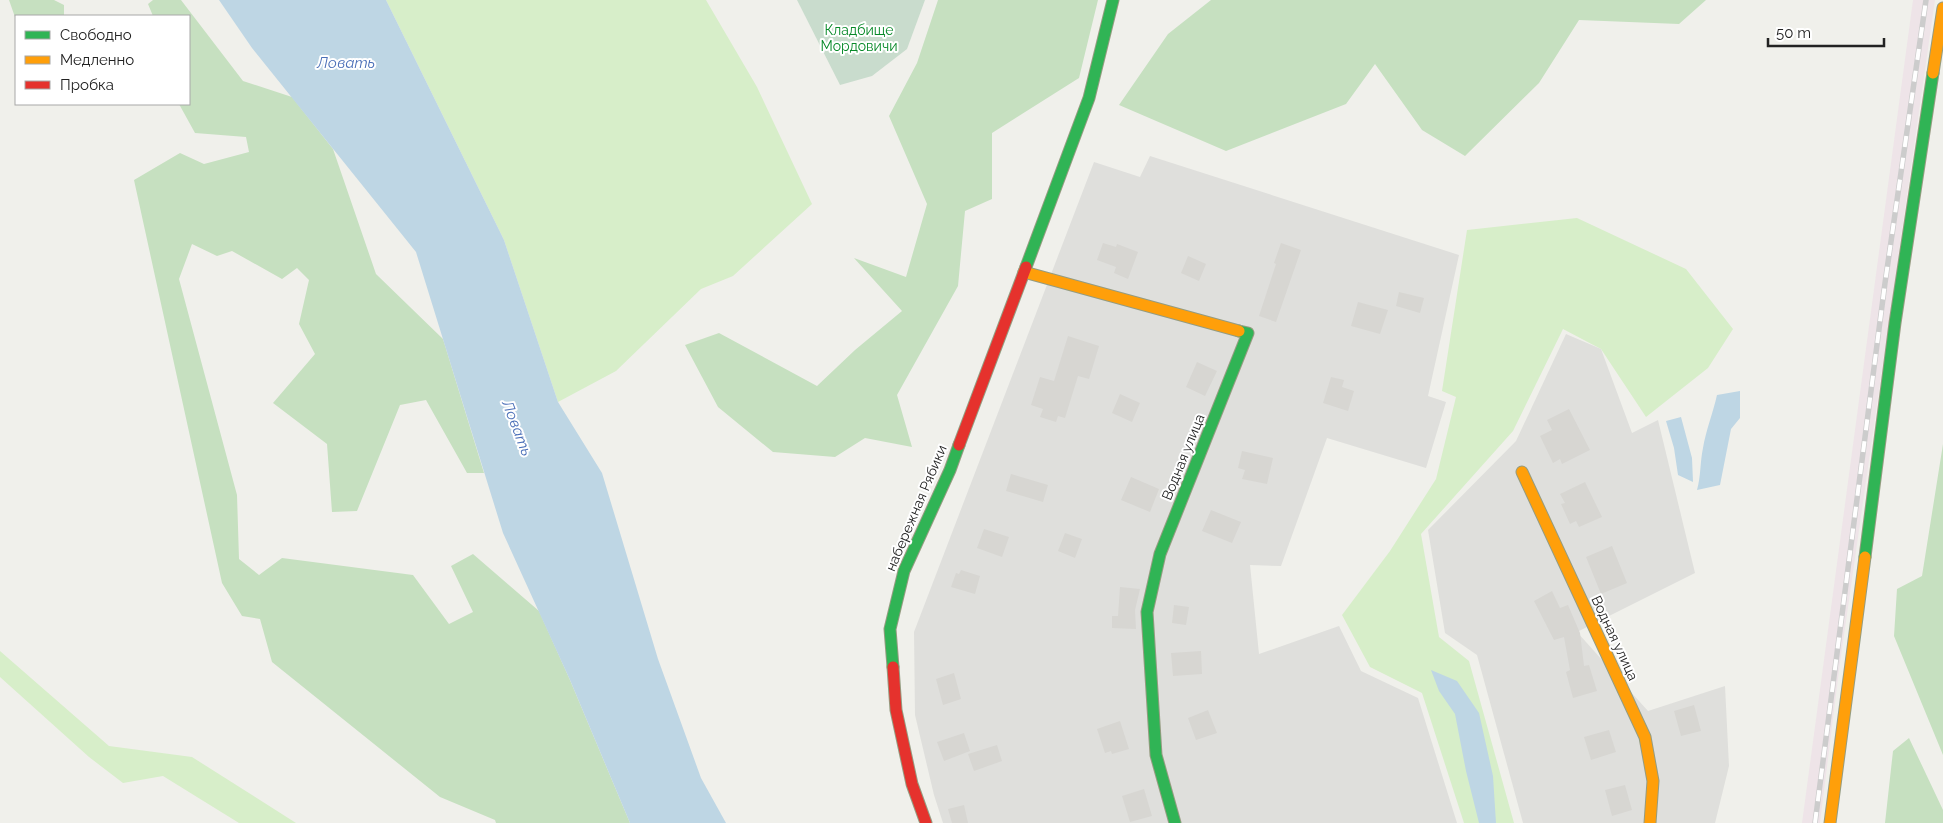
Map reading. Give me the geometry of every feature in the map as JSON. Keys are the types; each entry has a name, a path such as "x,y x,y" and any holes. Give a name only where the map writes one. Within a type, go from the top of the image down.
{"street":[{"name":"набережная Рябики","path":"926,823 912,784 896,710 890,629 904,571 950,470 1089,98 1113,0"},
{"path":"1830,823 1895,322 1943,8"},
{"name":"Водная улица","path":"1024,272 1248,333 1160,554 1147,612 1156,755 1175,823"},
{"name":"Водная улица","path":"1522,472 1645,737 1653,781 1650,823"}],"shaded area":[{"path":"1913,0 1935,0 1840,663 1820,823 1802,823"},
{"path":"1150,156 1459,255 1428,396 1446,402 1426,468 1327,438 1281,566 1250,565 1259,654 1339,626 1361,671 1418,698 1457,823 943,823 934,795 915,715 914,632 1094,162 1140,177"},
{"path":"1566,334 1601,349 1632,433 1658,420 1695,573 1577,632 1648,711 1725,686 1729,766 1715,823 1523,823 1477,655 1445,633 1428,530 1516,441"}],"green space":[{"path":"9,0 54,0 64,5 64,15 15,15 15,17"},
{"path":"153,0 181,0 243,81 292,97 333,149 376,274 443,339 484,473 467,473 426,400 400,405 357,511 332,512 327,444 273,403 315,354 299,324 309,280 297,268 282,279 232,251 217,256 192,244 179,279 237,495 239,559 259,575 282,558 413,575 449,624 473,612 451,566 473,554 539,611 630,823 496,823 495,820 440,797 272,662 260,619 242,616 222,583 134,180 180,153 204,164 249,152 246,137 195,133 180,105 190,105 190,15 153,15 148,4"},
{"path":"386,0 706,0 757,87 812,204 733,276 701,289 616,371 558,402 504,240"},
{"name":"Кладбище Мордовичи","path":"797,0 925,0 907,49 872,76 840,85"},
{"path":"938,0 1098,0 1079,78 992,133 992,199 965,211 958,286 897,395 912,447 865,438 835,457 773,452 718,407 685,345 719,333 817,386 855,350 902,311 854,258 906,277 927,204 889,116 917,63"},
{"path":"1211,0 1706,0 1679,24 1579,20 1539,83 1465,156 1422,130 1375,64 1346,104 1226,151 1119,105 1168,34"},
{"path":"1577,218 1686,269 1733,329 1708,368 1646,417 1601,349 1563,329 1513,431 1421,534 1439,637 1469,661 1514,823 1464,823 1422,693 1370,667 1342,615 1390,551 1436,479 1456,397 1442,391 1467,230"},
{"path":"1943,444 1943,755 1894,636 1897,589 1922,576"},
{"path":"0,651 109,746 192,757 296,823 239,823 163,776 123,783 89,757 0,677"},
{"path":"1909,738 1943,810 1943,823 1885,823 1893,751"}],"water":[{"name":"Ловать","path":"219,0 386,0 504,240 558,402 602,473 658,659 701,778 726,823 630,823 570,680 503,533 416,252 252,48"},
{"path":"1740,391 1740,418 1731,429 1720,485 1697,490 1704,441 1717,395"},
{"path":"1681,417 1692,458 1693,482 1678,475 1674,448 1666,421"},
{"path":"1431,670 1457,681 1479,713 1493,776 1496,823 1479,823 1466,771 1455,714 1439,691"}],"building":[{"path":"1103,243 1116,247 1117,244 1138,252 1128,279 1114,273 1116,267 1097,260"},
{"path":"1281,243 1301,250 1276,322 1259,316"},
{"path":"1188,256 1206,264 1199,281 1181,273"},
{"path":"1399,292 1424,298 1420,313 1396,306"},
{"path":"1358,302 1388,310 1380,334 1351,326"},
{"path":"1068,336 1099,346 1089,379 1078,376 1065,418 1058,416 1056,422 1040,417 1043,409 1031,405 1040,377 1054,381"},
{"path":"1197,362 1217,371 1205,396 1186,387"},
{"path":"1331,377 1344,380 1342,387 1354,391 1348,411 1323,403"},
{"path":"1120,394 1140,403 1132,422 1112,413"},
{"path":"1569,409 1590,450 1562,464 1560,459 1553,463 1540,436 1552,430 1547,420"},
{"path":"1242,451 1273,458 1267,484 1242,479 1245,470 1238,468"},
{"path":"1011,474 1048,485 1043,502 1006,491"},
{"path":"1131,477 1159,489 1150,512 1121,500"},
{"path":"1585,482 1602,517 1579,527 1576,521 1570,524 1561,504 1565,503 1560,494"},
{"path":"1211,510 1241,522 1232,543 1202,531"},
{"path":"984,529 1009,537 1002,557 977,548"},
{"path":"1065,533 1082,539 1075,558 1058,551"},
{"path":"1612,546 1627,583 1601,594 1586,557"},
{"path":"961,570 980,576 975,594 951,587 956,573 959,574"},
{"path":"1120,587 1140,589 1135,610 1136,629 1112,628 1112,616 1118,616"},
{"path":"1552,591 1560,608 1568,605 1580,633 1584,666 1589,665 1597,691 1573,698 1566,672 1570,670 1564,637 1554,640 1534,601"},
{"path":"1174,605 1189,607 1186,625 1172,623"},
{"path":"1201,651 1202,674 1173,676 1171,653"},
{"path":"954,673 961,699 943,705 936,679"},
{"path":"1694,705 1701,731 1681,736 1674,711"},
{"path":"1208,710 1217,733 1196,740 1188,718"},
{"path":"1120,721 1129,749 1112,754 1111,751 1105,753 1097,729"},
{"path":"1609,730 1616,752 1591,760 1584,737"},
{"path":"964,733 970,751 944,761 937,742"},
{"path":"997,745 1002,761 974,771 968,754"},
{"path":"1625,785 1632,810 1612,816 1605,790"},
{"path":"1144,789 1152,816 1130,822 1122,796"},
{"path":"964,805 968,823 952,823 948,809"}],"railway":[{"path":"1815,823 1885,283 1926,0"}],"traffic: fast":[{"path":"1026,267 1089,98 1113,0"},
{"path":"1865,557 1895,323 1933,73"},
{"path":"1175,823 1156,755 1147,612 1160,554 1248,333 1239,331"},
{"path":"893,667 890,629 904,571 950,470 959,445"}],"traffic: slow":[{"path":"1933,73 1943,8"},
{"path":"1024,272 1239,331"},
{"path":"1522,472 1645,737 1653,781 1650,823"},
{"path":"1830,823 1865,557"}],"traffic: jam":[{"path":"959,445 1026,267"},
{"path":"893,667 896,710 912,784 926,823"}]}
